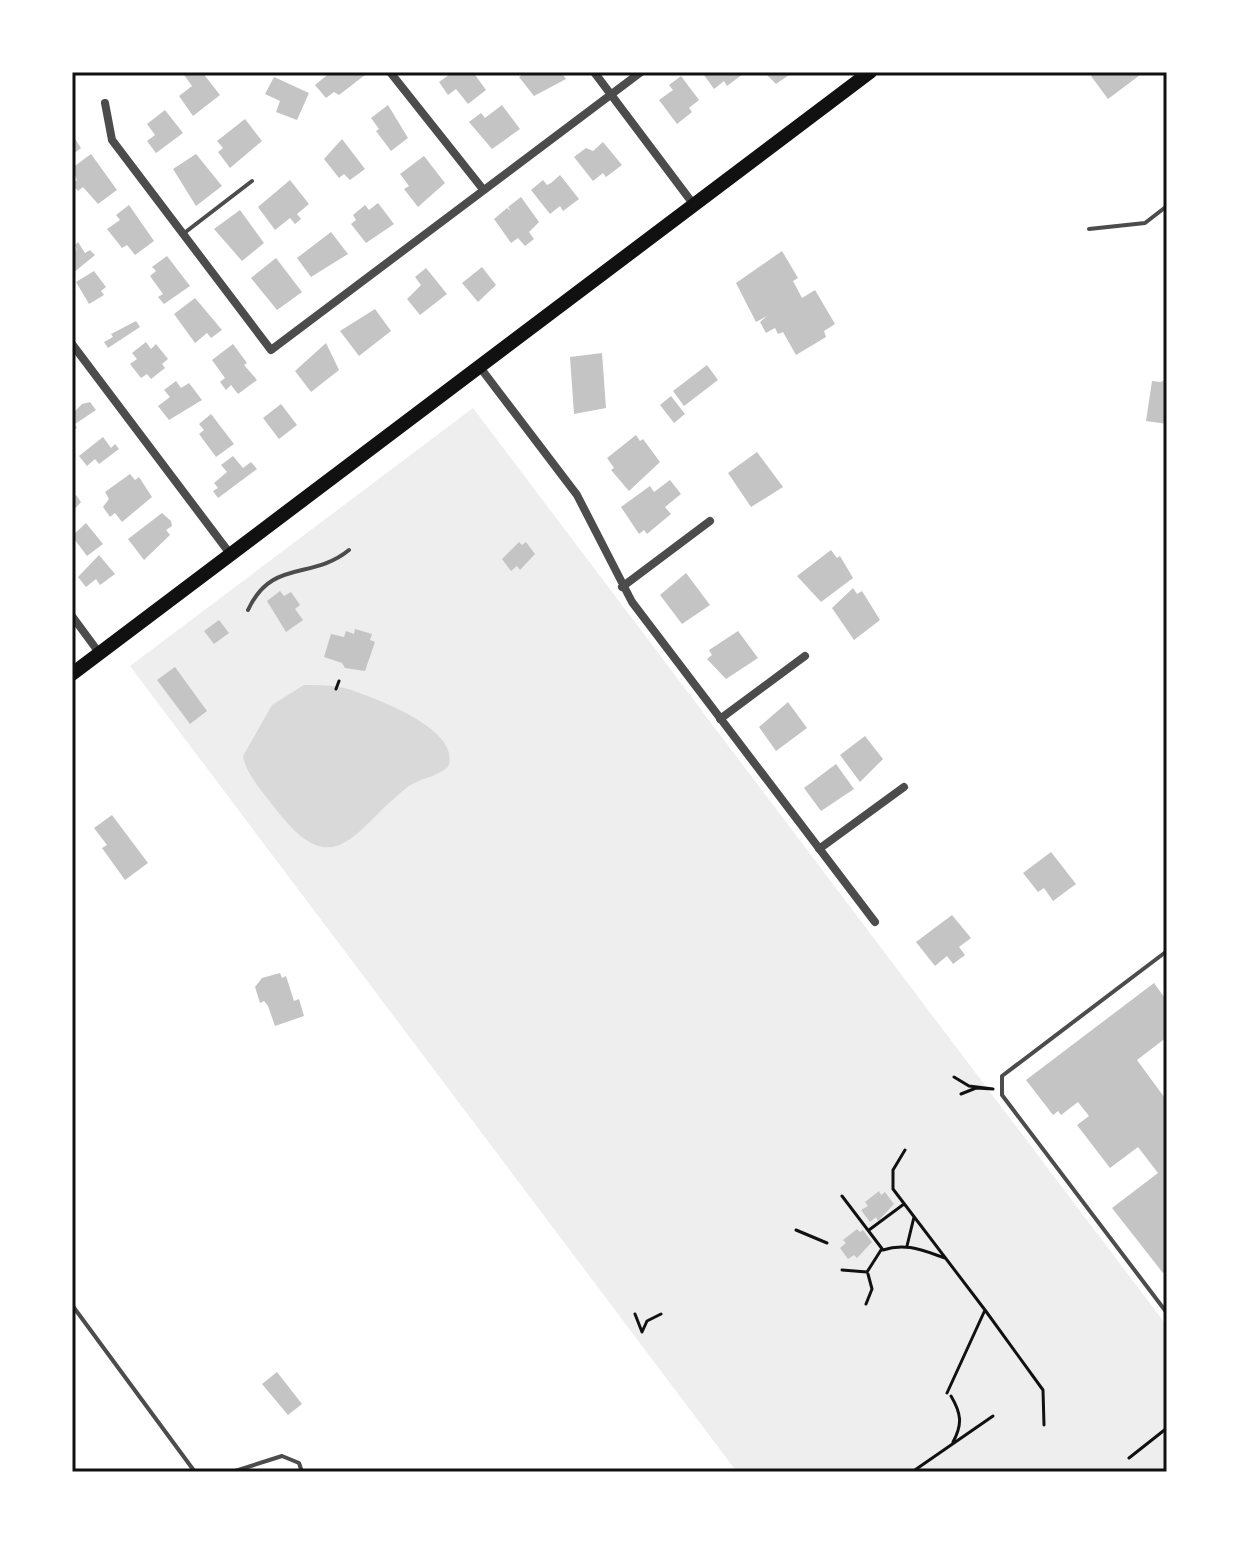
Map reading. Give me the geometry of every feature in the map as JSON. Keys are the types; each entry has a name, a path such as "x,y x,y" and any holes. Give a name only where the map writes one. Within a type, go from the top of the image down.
{"main road":[{"path":"72,674 870,72"}],"street":[{"path":"390,72 482,188"},
{"path":"594,72 694,205"},
{"path":"105,103 112,140 271,350 482,188 641,72"},
{"path":"72,344 231,555"},
{"path":"479,366 577,495 622,587 875,922"},
{"path":"622,587 710,521"},
{"path":"72,616 100,654"},
{"path":"720,719 805,656"},
{"path":"819,849 904,787"}],"lane":[{"path":"183,234 252,181"},
{"path":"1089,229 1145,223 1167,206"},
{"path":"248,610 261,586 271,579 292,571 325,567 349,550"},
{"path":"1167,951 1002,1076 1002,1095 1167,1313"},
{"path":"72,1305 195,1472"},
{"path":"232,1472 282,1456 299,1463 302,1472"}],"path":[{"path":"336,689 339,681"},
{"path":"954,1077 969,1086 993,1089 976,1088 961,1094"},
{"path":"905,1150 893,1170 893,1189 1043,1390 1044,1425"},
{"path":"842,1196 883,1250 907,1246 946,1258"},
{"path":"869,1230 904,1204"},
{"path":"907,1246 914,1217"},
{"path":"796,1230 827,1243"},
{"path":"867,1272 883,1252 869,1230"},
{"path":"842,1270 867,1272"},
{"path":"866,1304 872,1289 867,1272"},
{"path":"951,1445 960,1424 960,1412 949,1394 985,1310"},
{"path":"635,1314 642,1332 647,1321 661,1314"},
{"path":"912,1472 993,1416"},
{"path":"1129,1458 1167,1428"}],"shaded area":[{"path":"473,408 1167,1326 1167,1472 737,1472 130,666"},
{"path":"304,685 348,689 413,717 442,740 449,753 448,767 405,789 343,844 328,847 313,844 295,831 275,808 252,777 243,756 272,705"}],"building":[{"path":"182,72 202,72 220,95 193,116 179,96 192,86"},
{"path":"331,72 363,72 365,75 339,95 334,92 326,98 315,85"},
{"path":"453,72 473,72 486,90 468,104 456,89 448,95 439,82"},
{"path":"526,72 561,72 566,79 534,96 519,77"},
{"path":"702,72 743,74 727,86 724,81 714,89"},
{"path":"764,72 787,72 789,75 776,84"},
{"path":"1096,72 1144,72 1108,99 1091,76"},
{"path":"681,76 699,100 689,108 692,112 677,124 659,100 673,90 669,85"},
{"path":"274,77 309,93 297,120 276,112 280,101 265,94"},
{"path":"388,105 408,138 391,151 376,131 379,129 371,118"},
{"path":"502,105 520,129 492,149 469,122 481,113 485,118"},
{"path":"165,110 183,133 156,153 147,141 155,135 147,124"},
{"path":"245,119 262,141 230,168 218,152 223,148 217,141"},
{"path":"72,134 81,148 72,155"},
{"path":"342,139 365,169 350,180 344,174 339,178 324,159"},
{"path":"603,142 622,165 606,177 603,173 593,181 574,157 586,148 593,151"},
{"path":"91,154 117,190 98,204 83,187 78,191 72,184 77,180 72,168"},
{"path":"196,154 222,186 196,206 173,169"},
{"path":"424,156 445,183 418,207 404,189 409,186 400,174"},
{"path":"560,175 579,199 563,211 560,206 550,214 531,190 543,180 547,185"},
{"path":"290,180 309,204 297,214 301,219 295,224 290,218 275,230 258,207"},
{"path":"521,197 539,222 529,232 534,239 525,246 518,238 511,243 494,219 507,208 511,211 508,207"},
{"path":"378,203 394,224 366,243 351,224 356,220 353,215 365,205 369,210"},
{"path":"129,205 154,241 135,255 127,245 122,248 107,229 120,220 116,215"},
{"path":"240,210 264,243 242,261 214,229"},
{"path":"331,232 348,254 311,277 297,258"},
{"path":"78,242 85,253 90,250 95,255 72,274 72,244 77,251 75,245"},
{"path":"782,251 798,278 793,281 802,298 815,290 835,324 824,331 826,337 796,355 783,332 778,334 775,328 766,333 760,322 767,316 756,322 736,283"},
{"path":"167,256 190,286 164,304 158,297 163,294 150,276 156,271 152,267"},
{"path":"276,258 302,292 277,310 251,278"},
{"path":"482,267 496,285 478,302 462,283"},
{"path":"426,268 447,294 420,315 407,299 421,285 415,277"},
{"path":"94,271 106,287 101,291 104,295 89,304 76,282"},
{"path":"195,298 222,330 211,338 207,333 195,343 174,314"},
{"path":"375,309 391,331 359,356 340,331"},
{"path":"136,321 140,327 108,348 104,342 113,337 111,334"},
{"path":"146,342 151,349 156,344 168,359 162,364 165,368 151,379 147,374 141,378 130,364 137,359 132,353"},
{"path":"326,343 339,370 311,392 295,371"},
{"path":"233,344 247,363 244,365 257,380 238,394 231,385 226,390 220,382 225,378 212,360"},
{"path":"602,353 606,408 574,414 570,357"},
{"path":"707,365 718,380 684,406 673,391"},
{"path":"1167,378 1167,424 1146,421 1152,381 1161,382"},
{"path":"176,381 181,388 189,383 202,400 169,420 158,406 170,397 164,390"},
{"path":"671,396 685,414 674,423 660,405"},
{"path":"90,402 96,410 75,424 77,428 72,431 72,414 82,404"},
{"path":"281,404 297,425 279,439 263,418"},
{"path":"211,414 234,444 216,457 199,434 204,430 199,424"},
{"path":"636,435 640,441 643,439 660,462 629,491 611,470 614,468 607,458"},
{"path":"103,437 111,448 115,444 119,449 99,464 95,459 87,466 79,456"},
{"path":"757,452 783,487 751,507 728,473"},
{"path":"233,456 243,468 251,462 257,469 218,498 213,491 218,488 214,483 227,472 221,465"},
{"path":"130,474 135,480 139,477 152,497 122,522 115,513 110,517 103,507 109,499 105,492"},
{"path":"670,480 681,494 665,507 671,514 647,534 644,530 639,534 621,507 650,486 654,492"},
{"path":"76,495 81,502 72,512 72,498"},
{"path":"162,513 171,521 172,526 166,530 170,535 144,560 128,539"},
{"path":"86,523 103,544 87,556 72,536"},
{"path":"519,542 522,545 526,542 535,554 520,570 517,566 511,571 502,559"},
{"path":"831,550 837,558 840,556 853,578 821,602 797,576"},
{"path":"99,555 115,574 100,585 96,579 86,587 78,577"},
{"path":"686,573 710,605 682,624 660,595"},
{"path":"853,588 857,594 862,591 880,620 854,640 832,608"},
{"path":"280,591 284,596 291,592 300,605 295,609 303,620 286,632 267,601"},
{"path":"219,620 229,633 214,644 204,631"},
{"path":"355,629 372,634 370,640 375,642 365,671 345,668 342,663 324,657 331,634 344,637 346,631 354,634"},
{"path":"738,631 758,658 726,679 707,659 712,655 709,650"},
{"path":"175,667 207,711 190,724 157,680"},
{"path":"788,702 807,728 776,751 759,727"},
{"path":"865,736 883,759 860,782 840,755"},
{"path":"836,764 854,789 821,811 804,788"},
{"path":"112,815 148,863 125,880 102,848 107,845 94,828"},
{"path":"1051,852 1076,884 1053,901 1044,888 1038,892 1023,873"},
{"path":"952,915 971,938 959,947 965,955 953,964 947,956 935,966 916,942"},
{"path":"280,973 282,978 286,976 294,1001 299,999 304,1016 275,1026 268,1006 264,1001 260,1003 255,987 262,978"},
{"path":"1154,983 1167,1001 1167,1037 1137,1060 1167,1101 1167,1270 1163,1273 1112,1208 1158,1173 1138,1147 1110,1168 1077,1125 1089,1116 1078,1102 1061,1115 1058,1111 1053,1115 1026,1080"},
{"path":"879,1191 881,1195 885,1192 894,1204 878,1221 876,1217 870,1222 861,1210 868,1206 865,1202"},
{"path":"857,1229 860,1232 863,1230 872,1242 857,1258 854,1255 848,1259 840,1248 846,1243 843,1240"},
{"path":"277,1372 302,1404 288,1415 262,1384"}]}
